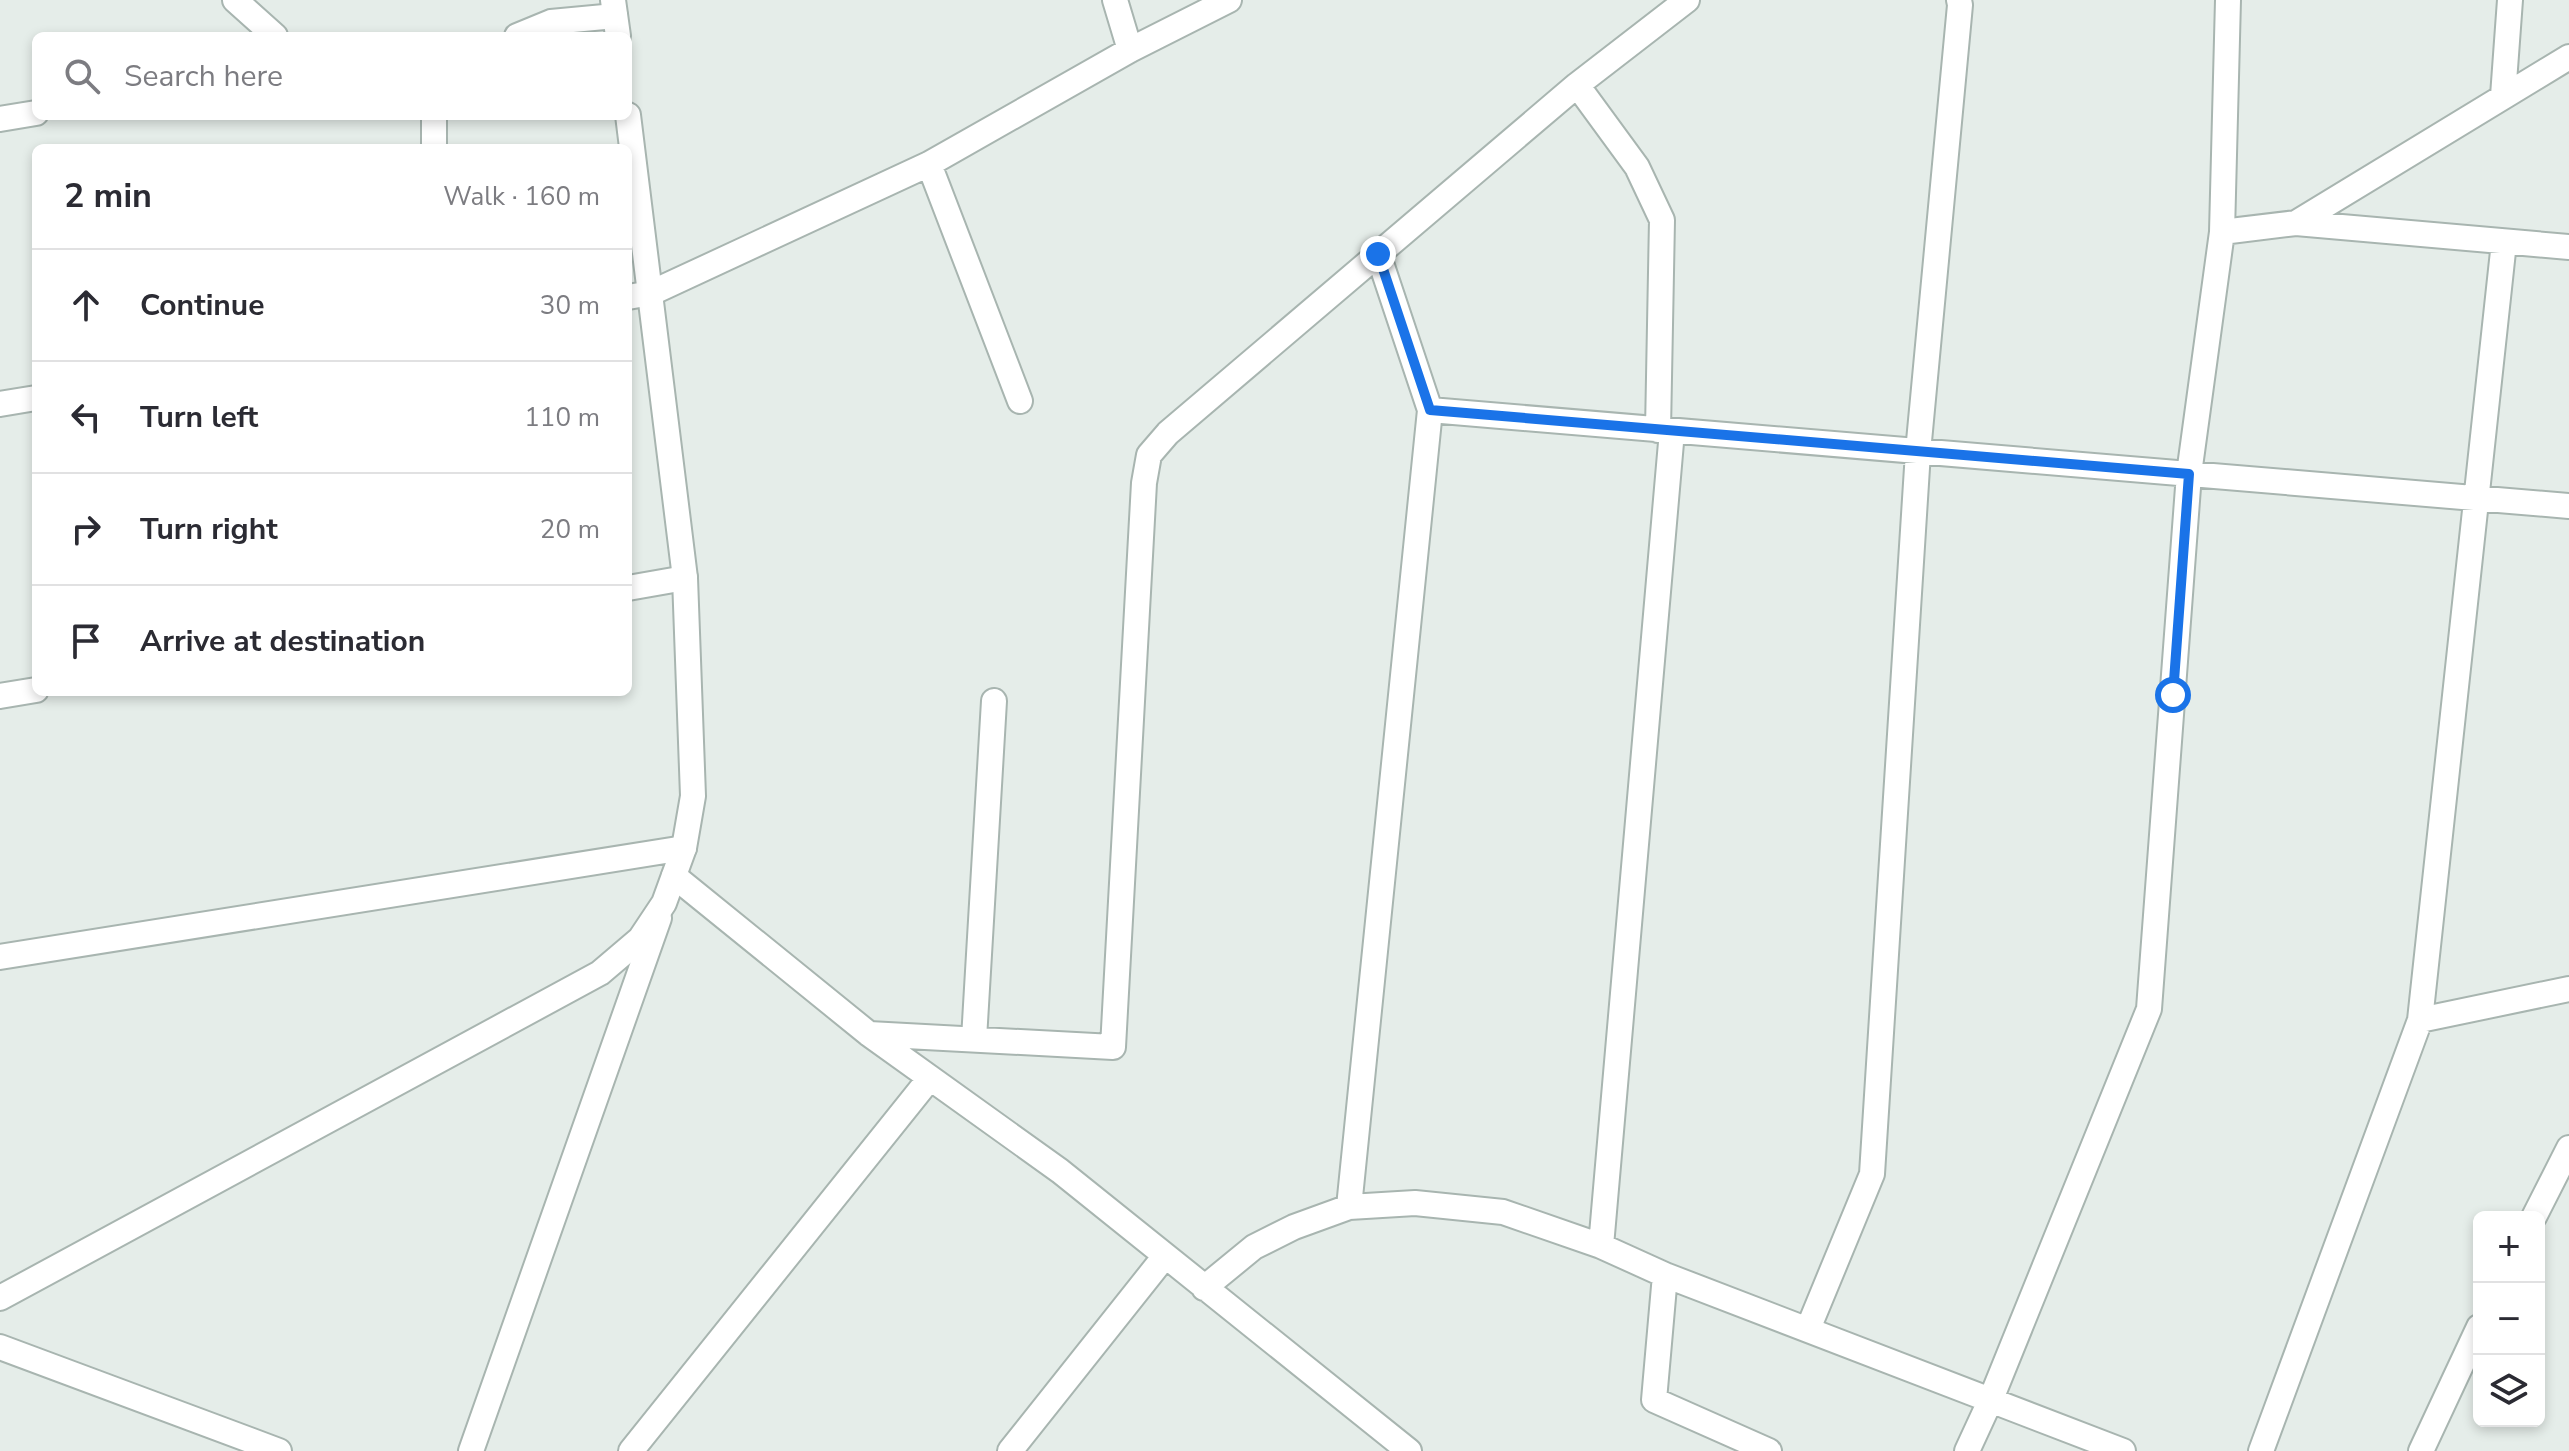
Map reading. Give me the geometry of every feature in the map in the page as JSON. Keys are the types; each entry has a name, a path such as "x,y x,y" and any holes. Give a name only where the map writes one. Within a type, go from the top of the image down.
{"street":[{"path":"235,0 271,32"},
{"path":"1115,0 1130,50"},
{"path":"640,295 929,164 1130,50 1229,0"},
{"path":"869,1034 1113,1047 1144,483 1149,455 1168,433 1577,85 1687,0"},
{"path":"1808,1329 1872,1174 1918,452 1959,0"},
{"path":"1967,1451 2149,1009 2189,474 2222,232 2228,0"},
{"path":"2503,96 2510,0"},
{"path":"527,32 551,22 615,17"},
{"path":"2296,223 2569,57"},
{"path":"1577,85 1637,167 1662,220 1665,430 1601,1246"},
{"path":"0,119 32,114"},
{"path":"434,120 434,144"},
{"path":"628,120 630,144"},
{"path":"929,164 1020,401"},
{"path":"471,1451 684,848 693,796 685,578 640,295 632,175"},
{"path":"2222,232 2296,223 2569,247"},
{"path":"2261,1451 2420,1020 2504,242"},
{"path":"1349,1207 1430,410 1378,254"},
{"path":"0,404 32,399"},
{"path":"1430,410 2569,506"},
{"path":"632,587 685,578"},
{"path":"0,696 32,691"},
{"path":"974,1039 994,701"},
{"path":"0,957 684,848"},
{"path":"674,876 869,1034 1060,1171 1397,1447"},
{"path":"0,1298 600,973 640,939 664,903"},
{"path":"2420,1020 2569,989"},
{"path":"631,1451 930,1078"},
{"path":"2537,1211 2569,1148"},
{"path":"1204,1288 1254,1247 1294,1227 1349,1207 1415,1203 1503,1212 1601,1246 1665,1275 2123,1451"},
{"path":"1010,1451 1165,1256"},
{"path":"1665,1275 1654,1400 1769,1451"},
{"path":"2421,1451 2473,1340"},
{"path":"0,1347 279,1451"}],"route":[{"path":"1378,254 1430,410 2189,474 2173,695"}]}
